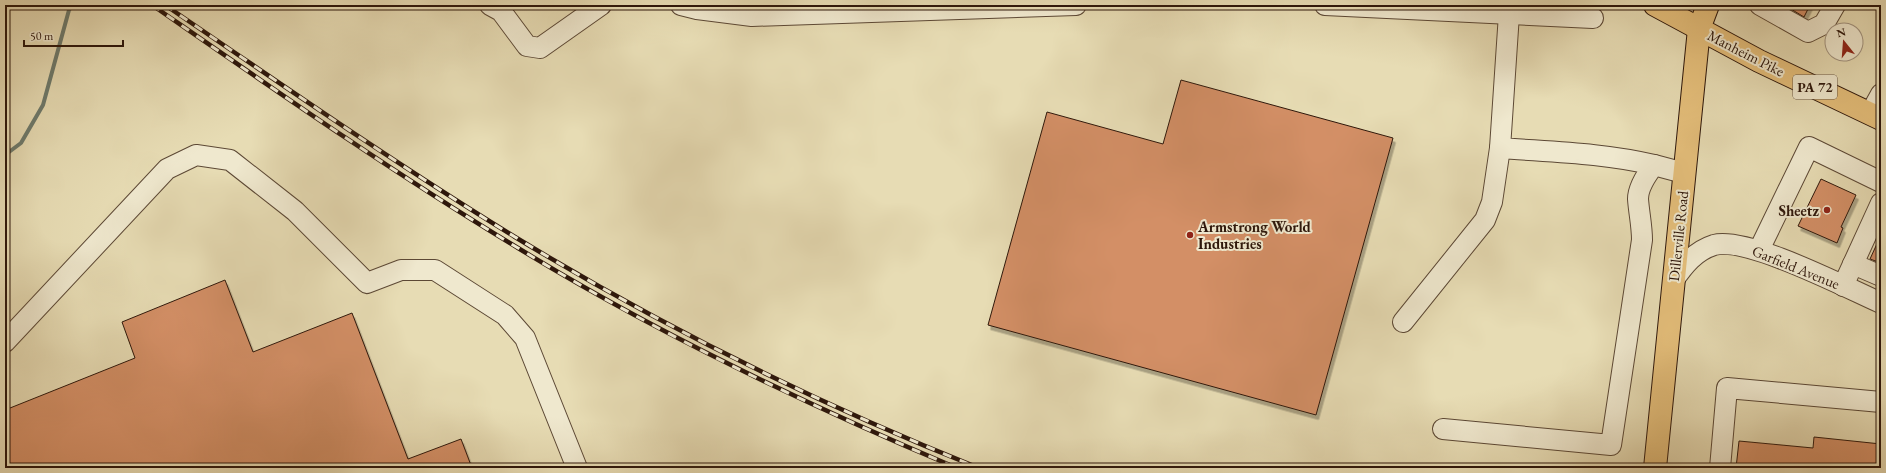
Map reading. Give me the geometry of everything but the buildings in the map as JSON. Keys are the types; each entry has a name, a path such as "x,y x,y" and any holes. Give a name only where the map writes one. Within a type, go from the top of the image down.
{"main road":[{"name":"Manheim Pike","path":"1655,5 1759,61 1876,117"},
{"name":"Dillerville Road","path":"1655,468 1699,29 1708,5"}],"street":[{"path":"490,5 500,11 527,46 540,48 601,5"},
{"path":"682,5 713,12 752,16 807,10 1076,5"},
{"path":"1325,5 1475,8 1509,14 1593,18"},
{"path":"1760,5 1808,32 1824,24 1835,5"},
{"path":"1402,322 1485,220 1492,202 1500,148 1509,14"},
{"path":"1876,117 1881,94"},
{"path":"1759,250 1809,147 1881,182"},
{"path":"1500,148 1596,155 1632,160 1684,173"},
{"path":"5,342 166,169 196,155 230,160 295,211 367,283 401,270 435,270 505,315 525,338 577,468"},
{"path":"1443,429 1611,445 1642,240 1642,224 1638,198 1647,174 1654,165"},
{"path":"1843,286 1881,203"},
{"name":"Garfield Avenue","path":"1673,281 1689,260 1696,254 1710,247 1722,244 1736,245 1759,250 1881,303"},
{"path":"1854,264 1881,276"},
{"path":"1720,468 1727,388 1881,402"}],"waterway":[{"path":"5,155 21,143 43,105 69,10 73,5"}],"railway":[{"path":"152,5 378,160 571,280 678,339 788,393 957,468"},
{"path":"165,5 426,181 515,237 627,302 801,391 860,418 979,468"}],"place":[{"name":"Sheetz","path":"1827,210"},
{"name":"Armstrong World Industries","path":"1190,235"}]}
